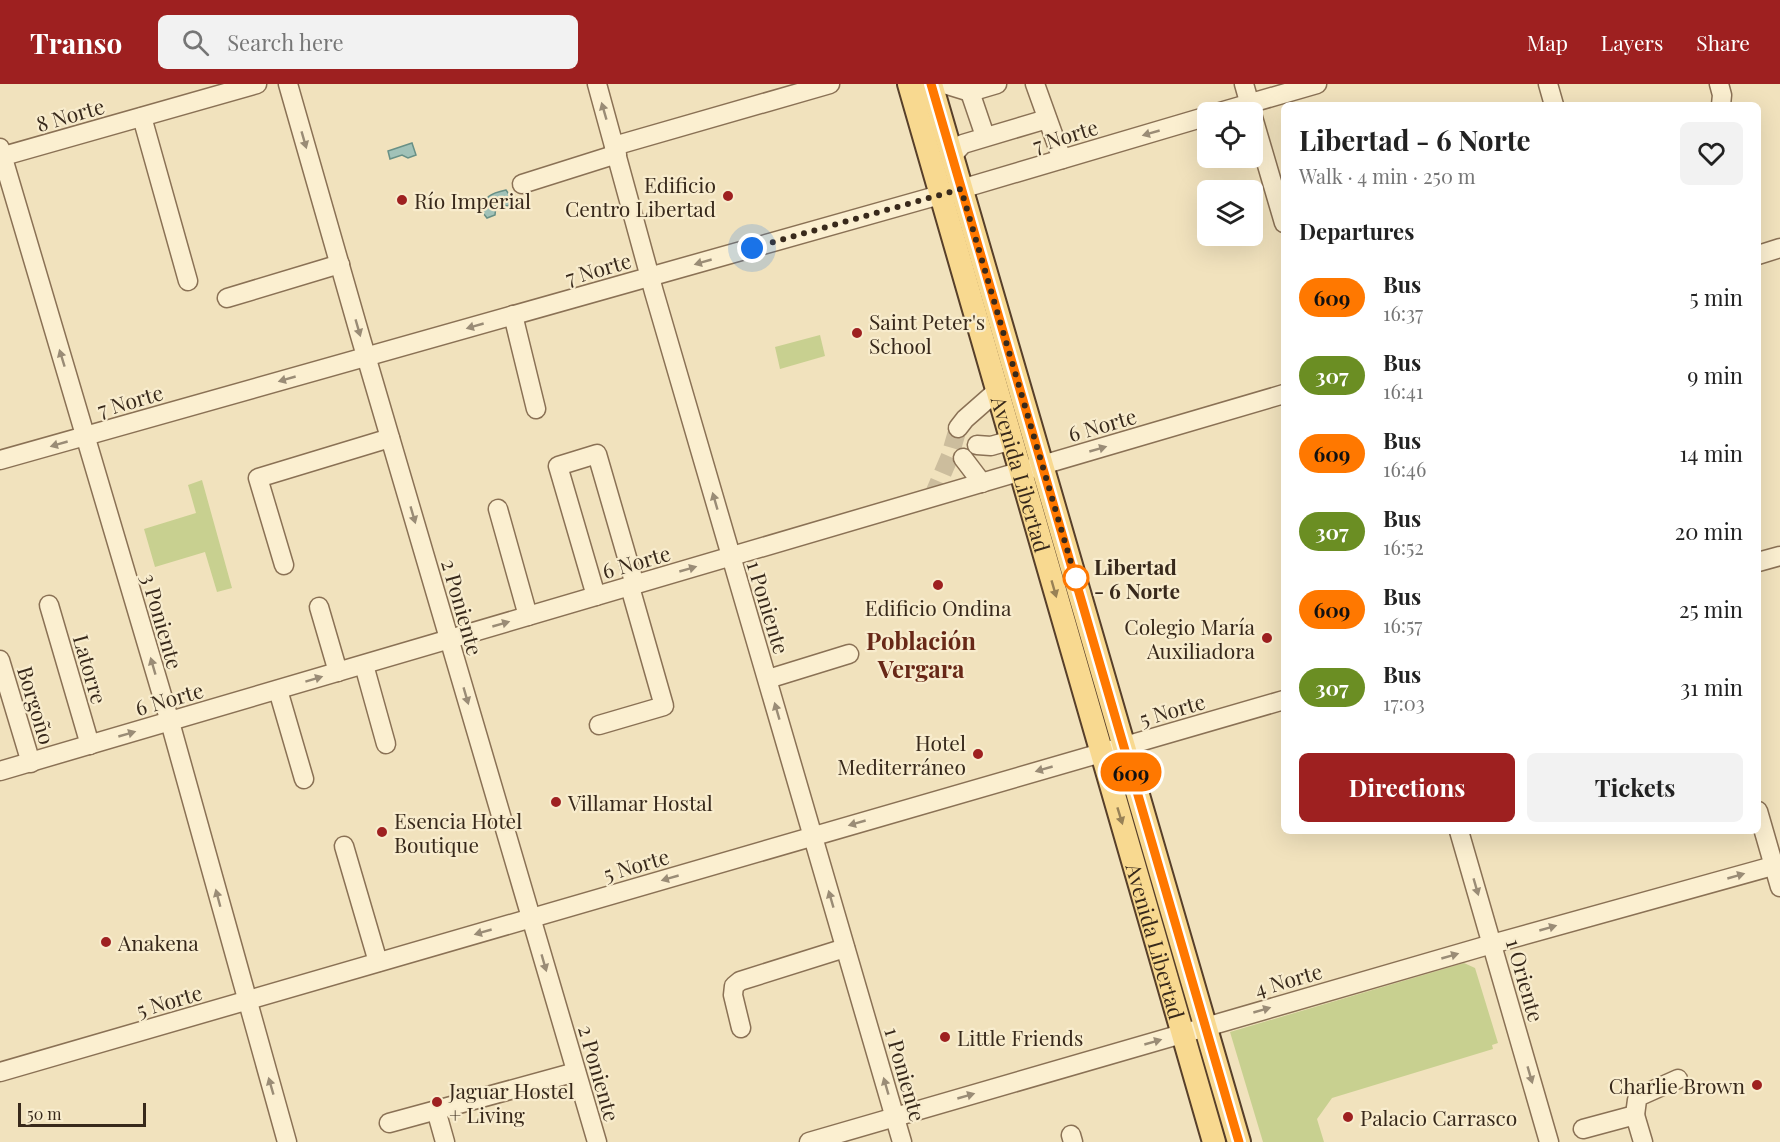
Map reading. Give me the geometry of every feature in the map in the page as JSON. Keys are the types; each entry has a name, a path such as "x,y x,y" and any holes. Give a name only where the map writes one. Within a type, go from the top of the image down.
{"main road":[{"name":"Avenida Libertad","path":"909,84 951,192 1032,469 1124,746 1239,1142"},
{"name":"Avenida Libertad","path":"932,84 952,156 951,192 998,390 1012,440 1032,469 1101,753 1214,1142"}],"street":[{"name":"8 Norte","path":"1,154 257,84"},
{"name":"2 Poniente","path":"288,84 597,1142"},
{"name":"1 Poniente","path":"597,84 650,277 902,1142"},
{"path":"522,184 615,150 830,84"},
{"path":"944,84 970,92 997,84"},
{"path":"1035,84 1062,159"},
{"path":"1244,84 1249,102"},
{"path":"1263,105 1317,84"},
{"path":"1548,84 1553,102"},
{"path":"1719,84 1721,102"},
{"path":"970,92 985,136"},
{"path":"142,117 188,281"},
{"path":"952,156 963,144 1047,119"},
{"name":"7 Norte","path":"0,460 951,192 1197,119"},
{"path":"1263,146 1281,200"},
{"name":"3 Poniente","path":"1,154 170,722 287,1142"},
{"path":"1761,254 1780,248"},
{"path":"227,298 340,264"},
{"path":"513,315 536,409"},
{"path":"958,428 998,390"},
{"name":"6 Norte","path":"0,771 1281,395"},
{"path":"284,565 258,478 390,438"},
{"path":"977,446 991,446 1012,440"},
{"path":"596,596 558,466 597,454 664,706 599,725"},
{"path":"963,458 982,483"},
{"path":"498,509 528,616"},
{"path":"1761,561 1780,556"},
{"name":"Latorre","path":"50,605 90,745"},
{"path":"319,607 338,672"},
{"path":"768,679 849,654"},
{"name":"Borgoño","path":"0,660 31,763"},
{"path":"364,665 386,744"},
{"path":"278,690 302,779"},
{"name":"5 Norte","path":"0,1072 1281,701"},
{"path":"1761,819 1777,864 1780,887"},
{"name":"1 Oriente","path":"1460,834 1549,1142"},
{"path":"344,846 378,962"},
{"name":"4 Norte","path":"809,1142 1206,1026 1777,864"},
{"path":"741,1028 733,995 734,986 740,981 845,948"},
{"path":"389,1123 576,1072"},
{"path":"1643,1142 1635,1115 1637,1100 1640,1096 1678,1079"},
{"path":"436,1110 446,1142"},
{"path":"1583,1129 1635,1115"}],"green space":[{"path":"820,335 825,356 780,369 775,347"},
{"path":"202,480 232,588 217,592 205,552 155,567 144,529 196,513 188,485"},
{"path":"1464,963 1475,968 1498,1043 1492,1045 1493,1049 1332,1098 1317,1119 1324,1142 1263,1142 1230,1032"}],"water":[{"path":"412,143 416,155 408,158 402,155 390,159 388,151"},
{"path":"506,190 515,203 507,206 500,203 496,205 495,215 487,218 483,213 486,199 492,194"}],"tunnel":[{"path":"932,498 950,456 958,428"}],"bus line":[{"name":"609","path":"931,84 1239,1142"}],"place":[{"name":"Edificio Centro Libertad","path":"728,196"},
{"name":"Río Imperial","path":"402,200"},
{"name":"Saint Peter's School","path":"857,333"},
{"name":"Libertad - 6 Norte","path":"1076,578"},
{"name":"Edificio Ondina","path":"938,585"},
{"name":"Colegio María Auxiliadora","path":"1267,638"},
{"name":"Hotel Mediterráneo","path":"978,754"},
{"name":"Villamar Hostal","path":"556,802"},
{"name":"Esencia Hotel Boutique","path":"382,832"},
{"name":"Anakena","path":"106,942"},
{"name":"Little Friends","path":"945,1037"},
{"name":"Charlie Brown","path":"1757,1085"},
{"name":"Jaguar Hostel + Living","path":"437,1102"},
{"name":"Palacio Carrasco","path":"1348,1117"}],"district":[{"name":"Población Vergara","path":"921,654"}],"route":[{"path":"752,248 961,189 1077,583 1076,578"}]}
